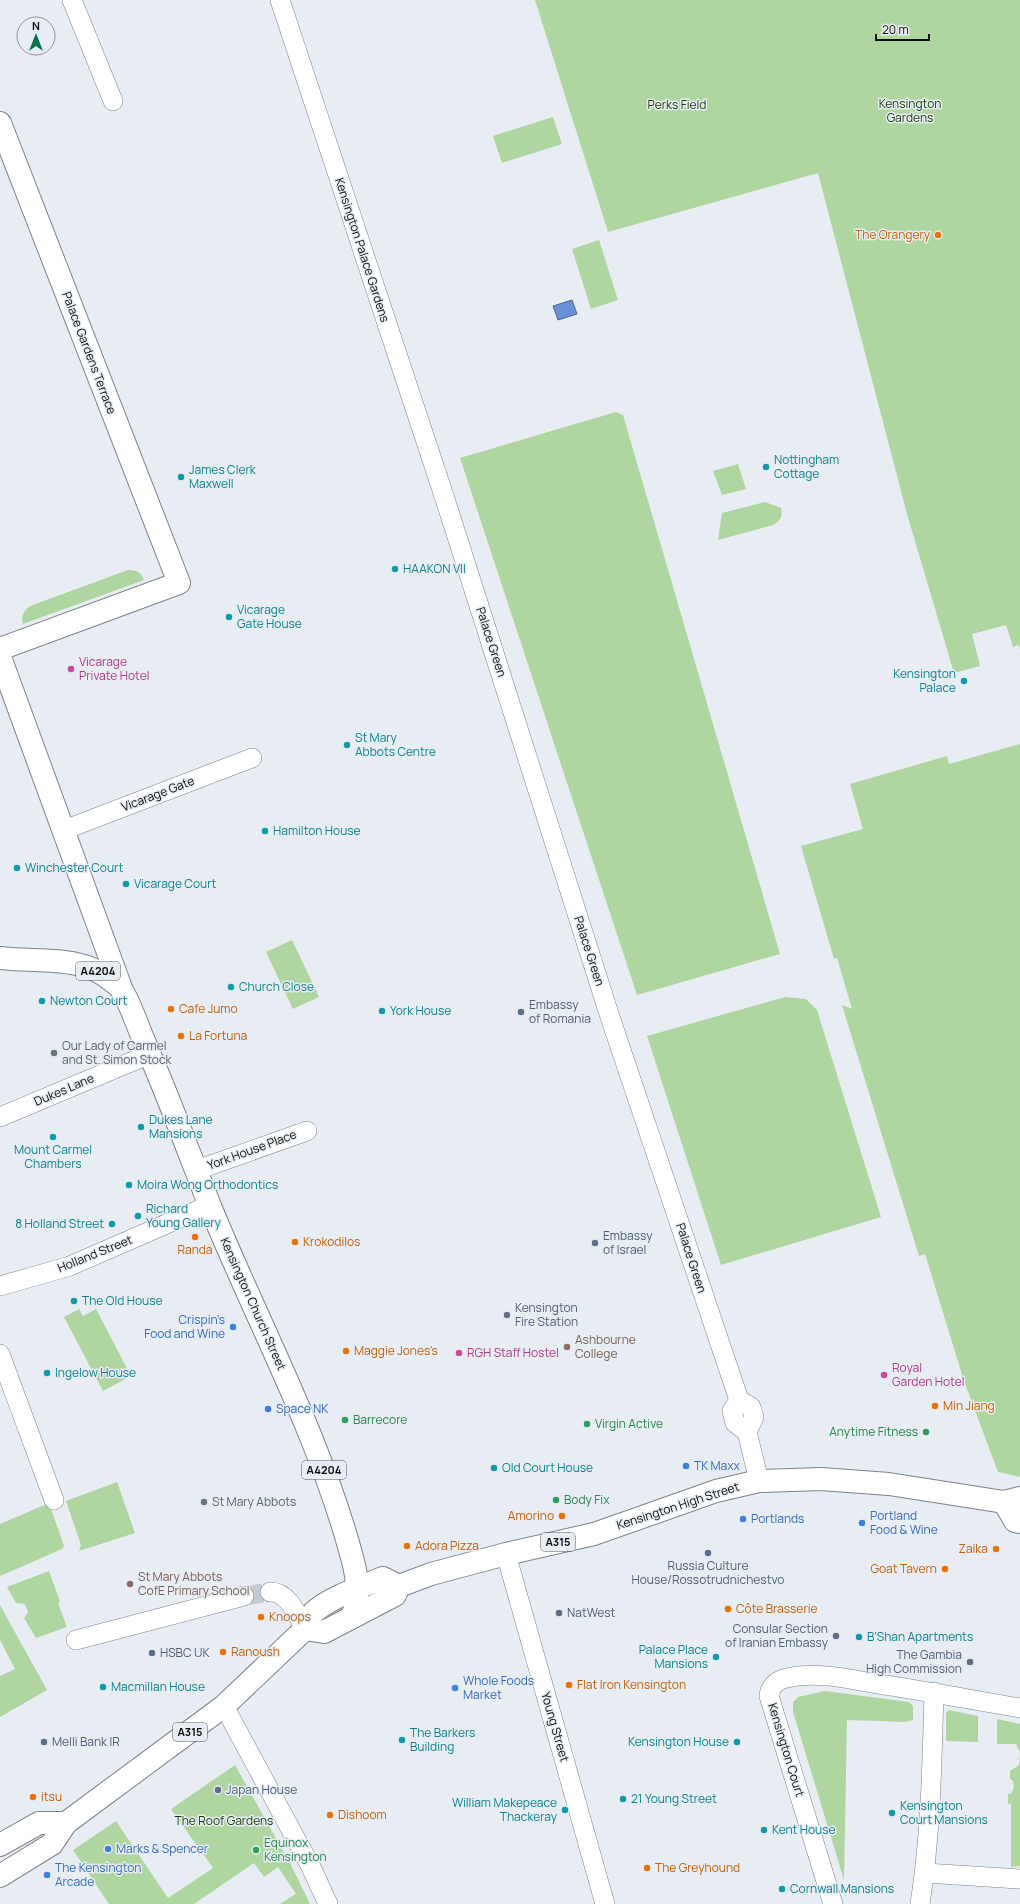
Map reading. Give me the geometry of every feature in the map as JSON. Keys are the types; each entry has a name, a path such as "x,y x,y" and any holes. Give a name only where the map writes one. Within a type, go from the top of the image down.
{"main road":[{"name":"Palace Gardens Terrace","path":"0,123 179,583 0,649"},
{"path":"0,657 121,988"},
{"name":"Kensington Church Street","path":"0,958 64,961 87,966 103,973 121,988 150,1054 245,1289 277,1356 329,1480 350,1550 359,1587"},
{"name":"Kensington High Street","path":"305,1629 324,1632 394,1592 431,1574 506,1554 594,1534 716,1491 759,1481 821,1479 889,1484 1004,1499"},
{"name":"A315","path":"1004,1499 1015,1521 1020,1522"},
{"path":"359,1587 372,1595 394,1592"},
{"name":"A4204","path":"352,1617 357,1604 359,1587"},
{"name":"A315","path":"0,1876 52,1844 66,1823 224,1706 305,1629 312,1614 324,1605 359,1587"},
{"path":"0,1845 38,1823 66,1823"}],"street":[{"path":"72,0 113,101"},
{"name":"Kensington Palace Gardens","path":"280,0 445,499"},
{"name":"Palace Green","path":"445,499 610,1017 739,1400 751,1407 754,1417 747,1432 759,1481"},
{"name":"Vicarage Gate","path":"64,830 252,758"},
{"name":"Dukes Lane","path":"0,1117 150,1054"},
{"name":"York House Place","path":"196,1170 307,1131"},
{"name":"Holland Street","path":"0,1286 70,1266 210,1205"},
{"path":"0,1354 54,1500"},
{"name":"Young Street","path":"506,1554 600,1902"},
{"path":"270,1592 275,1592 285,1598 305,1629"},
{"path":"76,1640 244,1596"},
{"name":"Kensington Court","path":"833,1904 769,1696 770,1690 778,1681 787,1678 811,1676 835,1677 934,1692 1020,1708"},
{"path":"920,1904 925,1873 930,1819 934,1692"},
{"path":"224,1706 311,1867 328,1904"},
{"path":"925,1873 1020,1879"}],"green space":[{"name":"Kensington Gardens","path":"535,0 1020,0 1020,650 1019,645 1013,647 1006,625 972,634 980,666 954,673 907,514 818,173 608,232"},
{"path":"553,117 562,144 502,163 493,136"},
{"path":"599,240 618,300 591,309 572,249"},
{"path":"616,412 623,415 780,954 637,995 460,458"},
{"path":"738,464 746,489 722,495 713,471"},
{"path":"765,502 781,508 781,516 777,522 773,525 718,540 722,513"},
{"path":"128,570 138,572 144,580 23,624 23,614 30,606"},
{"path":"1020,744 1020,1477 998,1472 964,1381 925,1254 919,1256 842,1005 852,1009 837,958 834,959 801,846 863,829 850,784 947,756 949,764"},
{"path":"292,940 319,997 293,1009 266,952"},
{"path":"785,997 806,999 817,1010 881,1217 721,1265 647,1036"},
{"path":"79,1309 83,1316 96,1309 131,1376 103,1391 64,1317"},
{"path":"117,1482 135,1533 79,1551 81,1545 66,1501"},
{"path":"49,1503 64,1546 62,1549 0,1576 0,1524"},
{"path":"49,1571 60,1602 58,1603 67,1627 36,1638 24,1618 28,1612 25,1604 16,1603 7,1587"},
{"path":"0,1605 47,1690 0,1717 0,1676 15,1669 0,1640"},
{"path":"825,1691 909,1702 913,1706 913,1720 906,1722 847,1720 844,1880 793,1712 793,1702 798,1697"},
{"path":"949,1710 978,1716 978,1742 946,1741 946,1713"},
{"path":"997,1719 1020,1724 1020,1753 1016,1744 997,1744"},
{"path":"1020,1753 1020,1866 1011,1867 1011,1804 1008,1804 1008,1794 1011,1794 1014,1787 1013,1781 1010,1779 1010,1771 1019,1765"},
{"name":"The Roof Gardens","path":"235,1765 291,1865 310,1904 280,1904 296,1894 278,1867 264,1877 254,1863 194,1904 109,1904 73,1850 116,1821 168,1898 213,1868 171,1809"}],"water":[{"path":"572,300 577,314 558,320 553,306"}],"tunnel":[{"path":"244,1596 270,1592"}],"place":[{"name":"The Orangery","path":"938,235"},
{"name":"Nottingham Cottage","path":"766,467"},
{"name":"James Clerk Maxwell","path":"181,477"},
{"name":"HAAKON VII","path":"395,569"},
{"name":"Vicarage Gate House","path":"229,617"},
{"name":"Vicarage Private Hotel","path":"71,669"},
{"name":"Kensington Palace","path":"964,681"},
{"name":"St Mary Abbots Centre","path":"347,745"},
{"name":"Hamilton House","path":"265,831"},
{"name":"Winchester Court","path":"17,868"},
{"name":"Vicarage Court","path":"126,884"},
{"name":"Church Close","path":"231,987"},
{"name":"Newton Court","path":"42,1001"},
{"name":"Cafe Jumo","path":"171,1009"},
{"name":"York House","path":"382,1011"},
{"name":"Embassy of Romania","path":"521,1012"},
{"name":"La Fortuna","path":"181,1036"},
{"name":"Our Lady of Carmel and St. Simon Stock","path":"54,1053"},
{"name":"Dukes Lane Mansions","path":"141,1127"},
{"name":"Mount Carmel Chambers","path":"53,1137"},
{"name":"Moira Wong Orthodontics","path":"129,1185"},
{"name":"Richard Young Gallery","path":"138,1216"},
{"name":"8 Holland Street","path":"112,1224"},
{"name":"Randa","path":"195,1237"},
{"name":"Krokodilos","path":"295,1242"},
{"name":"Embassy of Israel","path":"595,1243"},
{"name":"The Old House","path":"74,1301"},
{"name":"Kensington Fire Station","path":"507,1315"},
{"name":"Crispin's Food and Wine","path":"233,1327"},
{"name":"Ashbourne College","path":"567,1347"},
{"name":"Maggie Jones's","path":"346,1351"},
{"name":"RGH Staff Hostel","path":"459,1353"},
{"name":"Ingelow House","path":"47,1373"},
{"name":"Royal Garden Hotel","path":"884,1375"},
{"name":"Min Jiang","path":"935,1406"},
{"name":"Space NK","path":"268,1409"},
{"name":"Barrecore","path":"345,1420"},
{"name":"Virgin Active","path":"587,1424"},
{"name":"Anytime Fitness","path":"926,1432"},
{"name":"TK Maxx","path":"686,1466"},
{"name":"Old Court House","path":"494,1468"},
{"name":"Body Fix","path":"556,1500"},
{"name":"St Mary Abbots","path":"204,1502"},
{"name":"Amorino","path":"562,1516"},
{"name":"Portlands","path":"743,1519"},
{"name":"Portland Food & Wine","path":"862,1523"},
{"name":"Adora Pizza","path":"407,1546"},
{"name":"Zaika","path":"996,1549"},
{"name":"Russia Culture House/Rossotrudnichestvo","path":"708,1553"},
{"name":"Goat Tavern","path":"945,1569"},
{"name":"St Mary Abbots CofE Primary School","path":"130,1584"},
{"name":"Côte Brasserie","path":"728,1609"},
{"name":"NatWest","path":"559,1613"},
{"name":"Knoops","path":"261,1617"},
{"name":"Consular Section of Iranian Embassy","path":"836,1636"},
{"name":"B’Shan Apartments","path":"859,1637"},
{"name":"Ranoush","path":"223,1652"},
{"name":"HSBC UK","path":"152,1653"},
{"name":"Palace Place Mansions","path":"716,1657"},
{"name":"The Gambia High Commission","path":"970,1662"},
{"name":"Flat Iron Kensington","path":"569,1685"},
{"name":"Macmillan House","path":"103,1687"},
{"name":"Whole Foods Market","path":"455,1688"},
{"name":"The Barkers Building","path":"402,1740"},
{"name":"Melli Bank IR","path":"44,1742"},
{"name":"Kensington House","path":"737,1742"},
{"name":"Japan House","path":"218,1790"},
{"name":"itsu","path":"33,1797"},
{"name":"21 Young Street","path":"623,1799"},
{"name":"William Makepeace Thackeray","path":"565,1810"},
{"name":"Kensington Court Mansions","path":"892,1813"},
{"name":"Dishoom","path":"330,1815"},
{"name":"Kent House","path":"764,1830"},
{"name":"Marks & Spencer","path":"108,1849"},
{"name":"Equinox Kensington","path":"256,1850"},
{"name":"The Greyhound","path":"647,1868"},
{"name":"The Kensington Arcade","path":"47,1875"},
{"name":"Cornwall Mansions","path":"782,1889"}],"park label":[{"name":"Perks Field","path":"677,105"}]}
